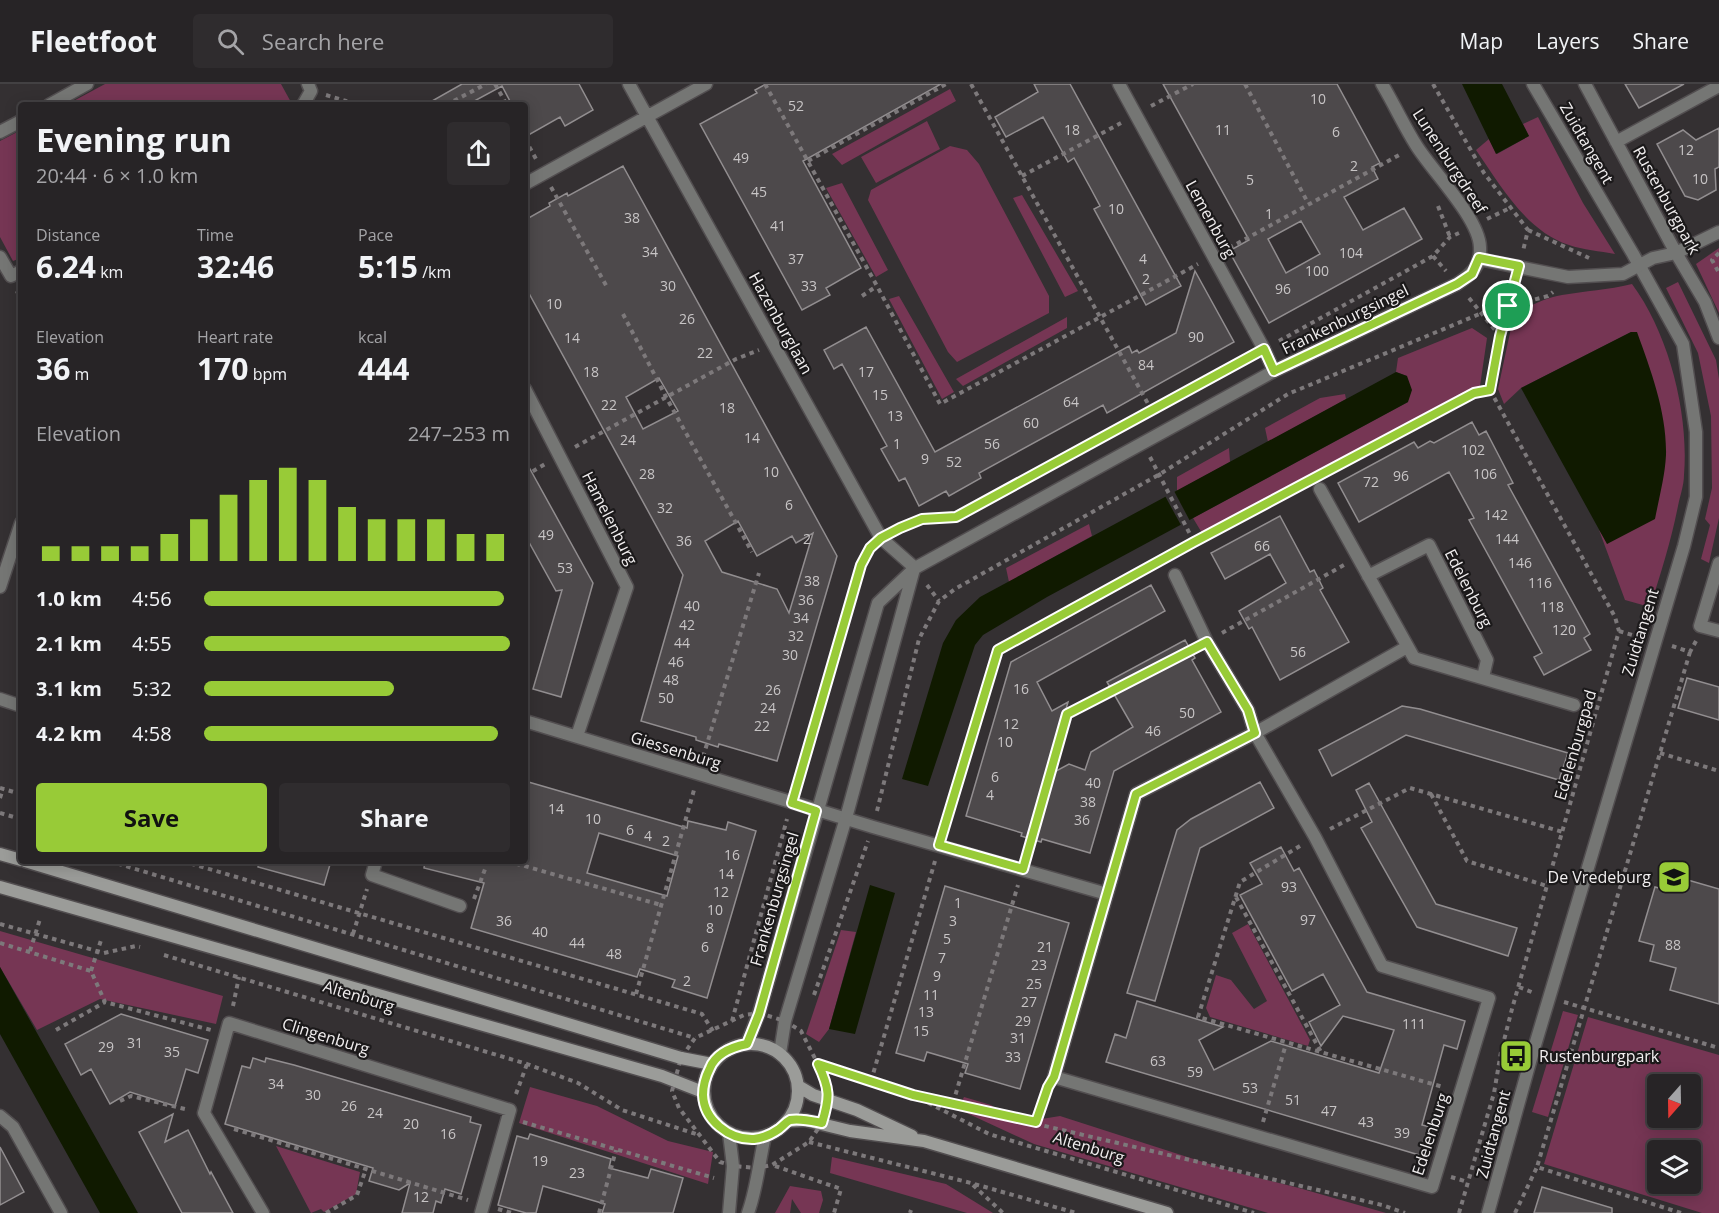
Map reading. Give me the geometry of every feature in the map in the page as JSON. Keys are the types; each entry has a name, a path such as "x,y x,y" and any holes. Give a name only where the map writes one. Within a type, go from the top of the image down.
{"main road":[{"name":"Altenburg","path":"0,854 18,859"},
{"name":"Altenburg","path":"36,864 681,1058 712,1064"},
{"name":"Altenburg","path":"0,886 675,1080 703,1092"},
{"path":"747,1044 761,1044 780,1053 792,1067 798,1086 797,1103 788,1120 781,1128 765,1136 746,1138 721,1128 706,1107 703,1092 712,1064 722,1053 735,1046 747,1044"},
{"path":"798,1086 829,1101 857,1110 924,1142"},
{"path":"788,1120 805,1120 850,1131 924,1142 1167,1213"}],"street":[{"path":"54,102 87,84"},
{"name":"Hazenburglaan","path":"629,84 881,538 915,568"},
{"path":"528,182 706,84"},
{"name":"Lemenburg","path":"1119,84 1274,371"},
{"name":"Lunenburgdreef","path":"1382,84 1417,146 1461,206 1478,236 1479,258"},
{"name":"Zuidtangent","path":"1488,1213 1530,1062 1551,998 1654,641 1684,546 1696,496 1696,432 1683,344 1533,84"},
{"name":"Rustenburgpark","path":"1585,84 1705,302 1719,338"},
{"path":"1616,142 1719,86"},
{"path":"0,132 18,123"},
{"path":"1479,258 1568,277 1623,274 1653,258 1676,253 1719,232"},
{"path":"0,257 16,273"},
{"name":"Frankenburgsingel","path":"747,1044 759,1014 878,603 915,568 1274,371 1457,284 1472,274 1479,258"},
{"name":"Hamelenburg","path":"528,395 627,587 577,736"},
{"path":"1316,484 1414,658 1574,705"},
{"path":"0,587 18,532"},
{"name":"Edelenburg","path":"1368,576 1429,545 1487,660 1483,677"},
{"path":"1719,563 1700,626 1719,631"},
{"path":"780,1053 784,1021 846,818 915,568"},
{"name":"Edelenburg","path":"1054,1077 1432,1188 1489,998 1382,966 1315,837 1255,733 1248,710 1207,642 1175,575"},
{"path":"1054,1077 1136,794 1255,733 1407,647"},
{"path":"0,699 18,705"},
{"name":"Giessenburg","path":"528,722 816,811 846,818"},
{"path":"846,818 1107,894"},
{"path":"375,864 372,875 460,906"},
{"path":"228,1028 204,1113 263,1213"},
{"name":"Clingenburg","path":"228,1028 509,1114"},
{"path":"482,1209 509,1114"},
{"path":"0,1116 13,1127 61,1213"},
{"path":"729,1133 733,1167 729,1213"},
{"path":"748,1213 754,1196 757,1168 765,1136"}],"path":[{"path":"452,102 486,84"},
{"path":"495,84 505,102"},
{"path":"765,84 940,404 1417,146"},
{"path":"808,161 946,84"},
{"path":"971,84 1152,411"},
{"path":"1022,176 1193,84"},
{"path":"1245,84 1308,203"},
{"path":"1432,84 1484,174 1528,230 1588,258 1598,258"},
{"path":"309,88 347,102"},
{"path":"528,144 607,287"},
{"path":"1322,474 1474,393 1490,390 1508,306 1528,230"},
{"path":"1719,252 1712,260 1719,273"},
{"path":"732,1021 861,565 870,548 881,538 922,519 956,517 1433,256"},
{"path":"890,761 920,639 939,601 955,589 1160,474 1288,394 1482,313 1548,296 1568,277"},
{"path":"862,296 877,286"},
{"path":"622,314 752,552"},
{"path":"528,474 736,359 774,345"},
{"name":"Edelenburgpad","path":"1460,1213 1494,1093 1500,1052 1619,631 1615,617 1490,390"},
{"path":"1165,483 1194,542"},
{"path":"871,1081 998,650 1194,542 1316,484"},
{"path":"953,1104 1067,714 1207,642 1357,557"},
{"path":"1515,1213 1537,1167 1690,652"},
{"path":"1660,753 1719,771"},
{"path":"0,798 1,789 18,793"},
{"path":"1431,794 1467,861 1547,886"},
{"path":"0,813 18,818"},
{"path":"122,864 695,1038"},
{"path":"192,864 702,1014 713,1031"},
{"path":"460,906 476,899 487,864"},
{"path":"518,864 661,905"},
{"path":"812,999 849,892"},
{"path":"1236,897 1322,1053"},
{"path":"353,934 360,912"},
{"path":"30,951 40,919"},
{"path":"0,924 104,953 136,946 147,950"},
{"path":"102,937 91,971 105,1002"},
{"path":"0,943 91,971"},
{"name":"Altenburg","path":"159,953 526,1064 578,1083 621,1110 699,1135"},
{"path":"56,1029 105,1002 228,1028 239,977"},
{"path":"1519,987 1719,1048"},
{"path":"759,1014 784,1021 801,1031 827,1082 829,1101 822,1123 809,1142 772,1164 757,1168 733,1167 720,1162 679,1108 672,1091 681,1058 695,1038 744,1015 759,1014"},
{"path":"801,1031 805,1021"},
{"path":"1259,1137 1286,1044"},
{"path":"526,1064 509,1114 616,1150 718,1179"},
{"name":"Altenburg","path":"818,1064 913,1095 989,1134 1254,1213"},
{"path":"1036,1122 1048,1087 1054,1077"},
{"path":"913,1095 1036,1122 1382,1205 1405,1213"},
{"path":"120,1101 131,1096 204,1113"},
{"path":"233,1129 366,1169 482,1209 512,1213"},
{"path":"809,1142 971,1183 1076,1213"},
{"path":"598,1213 616,1150"},
{"path":"772,1164 841,1189 834,1213"},
{"path":"1537,1167 1681,1213"},
{"path":"326,1213 357,1195 366,1169"},
{"path":"971,1183 1003,1213"}],"shaded area":[{"path":"105,84 281,84 291,102 72,102"},
{"path":"1462,84 1502,84 1529,136 1496,154"},
{"path":"950,89 956,101 842,165 832,154"},
{"path":"1538,117 1583,203 1615,254 1569,245 1540,229 1516,206 1476,150 1489,139 1497,154 1529,136 1523,124"},
{"path":"927,121 940,149 876,183 861,157"},
{"path":"18,132 18,259 13,261 0,237 0,141"},
{"path":"950,146 967,150 979,164 1049,296 1049,313 957,362 948,352 868,200 871,190"},
{"path":"842,183 888,270 876,277 826,188"},
{"path":"1022,195 1078,291 1065,297 1013,198"},
{"path":"1719,248 1719,313 1696,264"},
{"path":"1678,282 1716,360 1719,379 1719,518 1709,563 1701,559 1710,525 1705,519 1712,488 1711,416 1698,353 1666,288"},
{"path":"1632,284 1656,326 1674,375 1680,401 1685,451 1683,487 1650,607 1625,600 1599,530 1608,544 1637,332 1631,332 1521,388 1504,404 1498,389 1514,314 1556,296"},
{"path":"899,296 954,392 942,399 889,299"},
{"path":"1067,317 1067,328 963,386 956,379"},
{"path":"1472,328 1487,338 1480,386 1389,432 1202,533 1193,518 1408,402 1407,376 1396,372 1398,358"},
{"path":"1631,332 1637,332 1657,392 1664,424 1666,455 1655,519 1607,544 1521,388"},
{"path":"1396,372 1407,376 1412,390 1408,402 1047,597 983,635 975,645 928,786 902,779 943,643 956,620 980,597"},
{"path":"1345,394 1346,399 1268,442 1265,428 1320,398"},
{"path":"1229,448 1230,462 1177,491 1177,477"},
{"path":"1089,524 1092,536 1009,582 1006,568"},
{"path":"870,885 895,893 855,1034 829,1029"},
{"path":"1248,924 1310,1040 1308,1046 1210,1017 1206,1008 1216,975 1231,980 1254,1009 1267,1001 1232,933"},
{"path":"841,930 856,932 829,1029 819,1042 806,1034"},
{"path":"0,931 223,996 216,1024 100,999 37,1030 0,967"},
{"path":"0,967 138,1213 100,1213 0,1034"},
{"path":"1563,1011 1578,1015 1548,1117 1532,1112"},
{"path":"1588,1017 1719,1055 1719,1213 1702,1213 1544,1164"},
{"path":"530,1087 597,1106 668,1141 713,1152 708,1184 519,1123"},
{"path":"964,1097 991,1105 1017,1123 1060,1116 1234,1172 1386,1213 1268,1213 1034,1144 958,1109"},
{"path":"276,1146 360,1172 356,1194 324,1212 321,1209 311,1213"},
{"path":"832,1157 946,1184 993,1213 967,1213 830,1173"},
{"path":"790,1186 821,1191 823,1200 819,1213 801,1213 792,1199 790,1213 775,1213"}],"pier":[{"path":"1173,489 1191,523 1182,527 1164,494"}],"building":[{"path":"462,84 579,84 593,110 565,126 560,117 528,135 528,102 510,102 502,86 473,102 430,102"},
{"path":"766,84 941,84 803,161 861,268 826,288 830,295 802,310 700,124 757,93 755,90"},
{"path":"1034,84 1070,84 1181,286 1146,305 1094,209 1100,206 1091,189 1074,158 1068,162 1043,117 1006,137 995,117 1038,92"},
{"path":"1163,84 1337,84 1380,163 1372,167 1378,179 1344,197 1363,230 1404,208 1422,239 1269,323 1229,251 1249,240","holes":["1301,221 1320,254 1286,273 1268,239"]},
{"path":"1625,84 1684,84 1639,108"},
{"path":"1719,128 1719,167 1715,169 1716,190 1698,200 1685,196 1657,144 1683,130 1696,140"},
{"path":"623,166 837,556 777,761 719,744 718,747 696,740 696,737 641,721 683,575 528,291 528,218 567,193 568,196","holes":["659,378 678,411 643,429 626,397","738,521 757,556 792,536 796,543 813,533 789,613 777,589 722,572 705,541"]},
{"path":"1195,271 1234,342 1107,413 1103,405 979,473 981,478 949,496 946,491 919,506 905,478 899,481 881,449 887,446 842,364 834,369 824,350 866,327 935,452 1129,346 1132,353 1137,350 1139,353 1176,333"},
{"path":"1472,422 1479,435 1486,431 1513,483 1508,485 1590,634 1584,638 1591,650 1544,675 1534,657 1542,653 1469,520 1474,518 1449,472 1359,522 1338,483 1414,442 1418,448 1430,441 1434,443"},
{"path":"528,465 593,583 561,697 533,689 562,590 556,591 528,540"},
{"path":"1280,516 1310,572 1314,570 1323,588 1320,590 1349,642 1280,680 1252,627 1249,629 1239,611 1286,583 1270,554 1225,579 1211,553"},
{"path":"1151,585 1165,611 1037,682 1052,711 1068,702 1047,776 1069,764 1085,770 1091,752 1133,727 1107,682 1185,640 1195,658 1192,660 1221,712 1114,771 1090,853 1042,839 1041,842 1021,836 1022,833 966,816 1011,662"},
{"path":"1687,678 1719,687 1719,720 1678,708"},
{"path":"1402,706 1420,709 1568,753 1559,780 1406,735 1332,776 1319,750"},
{"path":"528,782 687,828 688,821 726,830 728,822 756,831 707,998 672,987 675,980 640,969 637,977 471,928 484,883 424,868 425,864 528,864","holes":["599,833 678,856 667,896 587,873"]},
{"path":"1260,782 1274,808 1200,848 1155,1001 1127,993 1177,830 1191,819"},
{"path":"1369,783 1436,904 1517,928 1508,956 1417,927 1361,828 1372,822 1356,790"},
{"path":"1281,847 1294,871 1299,868 1367,992 1465,1021 1457,1049 1444,1045 1422,1125 1434,1128 1426,1157 1106,1062 1115,1034 1126,1038 1137,1001 1223,1027 1199,1040 1214,1070 1271,1041 1379,1073 1394,1030 1343,1016 1321,1046 1309,1022 1340,1005 1323,974 1292,991 1240,895 1262,884 1250,863"},
{"path":"258,864 330,864 324,885 258,867"},
{"path":"1674,876 1719,889 1719,1004 1670,990 1676,968 1650,961 1654,945 1639,941 1655,887 1670,891"},
{"path":"945,886 1069,923 1020,1089 965,1073 968,1064 927,1052 924,1061 896,1053"},
{"path":"121,1014 208,1040 198,1073 186,1069 175,1106 130,1092 110,1104 91,1069 81,1075 65,1044"},
{"path":"253,1058 265,1062 266,1058 294,1065 471,1117 470,1122 481,1125 461,1194 445,1189 441,1203 436,1201 433,1213 402,1213 410,1183 399,1190 369,1181 373,1168 225,1124 242,1066 250,1068"},
{"path":"173,1114 165,1142 188,1130 233,1213 182,1213 139,1132"},
{"path":"530,1134 611,1159 609,1168 648,1178 651,1169 683,1178 673,1213 602,1213 605,1204 543,1186 536,1213 526,1213 498,1205 517,1136 528,1139"},
{"path":"0,1147 24,1192 0,1205"},
{"path":"1542,1187 1612,1208 1612,1213 1534,1213"}],"place":[{"name":"De Vredeburg","path":"1674,877"},
{"name":"Rustenburgpark","path":"1516,1056"}],"route":[{"path":"1479,258 1519,266 1508,306 1490,390 1474,393 1194,542 998,650 939,845 1023,869 1067,714 1207,642 1248,710 1255,733 1136,794 1054,1077 1048,1087 1036,1122 913,1095 818,1064 827,1082 829,1101 822,1123 788,1120 772,1134 754,1139 729,1133 721,1128 706,1107 703,1092 706,1077 712,1064 722,1053 735,1046 747,1044 759,1014 816,811 792,803 861,565 870,548 881,538 922,519 956,517 1264,349 1274,371 1457,284 1472,274 1479,258"}]}
